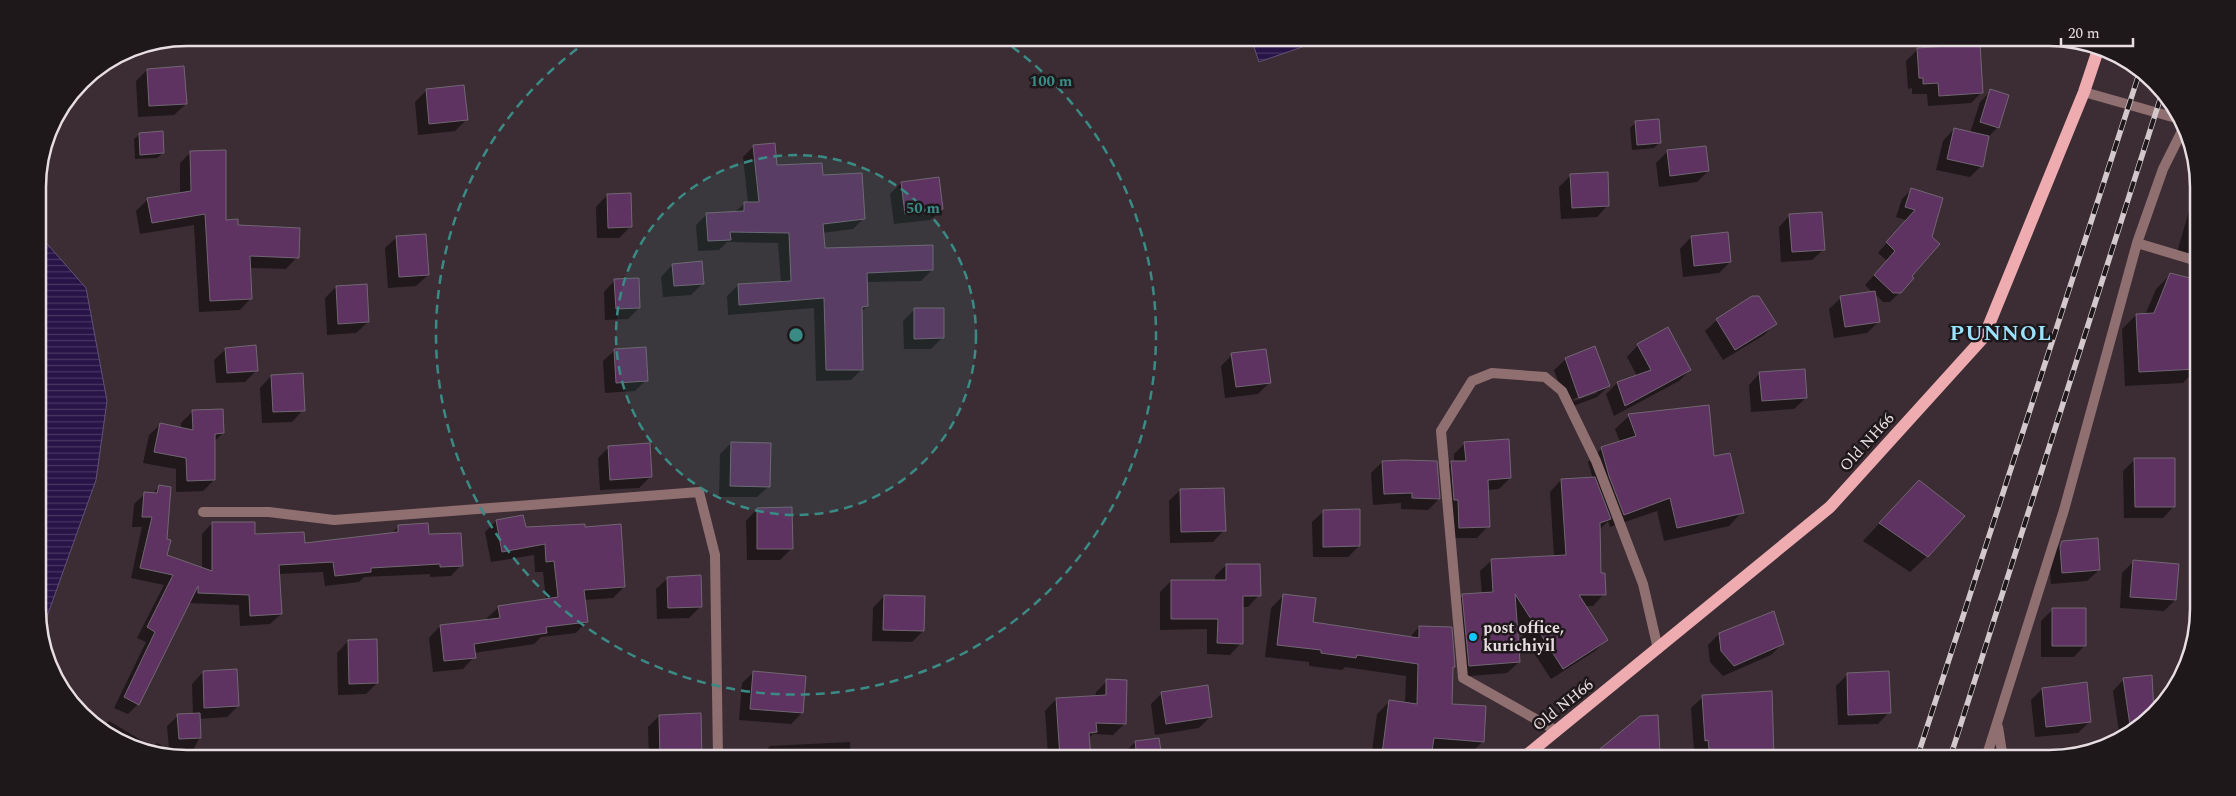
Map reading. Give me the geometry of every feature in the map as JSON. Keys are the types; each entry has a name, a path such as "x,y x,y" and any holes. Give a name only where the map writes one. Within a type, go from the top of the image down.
{"main road":[{"name":"Old NH66","path":"1534,749 1830,507 1984,337 2084,92 2096,55"}],"street":[{"path":"2084,92 2170,116"},
{"path":"1989,749 2064,510 2137,243 2164,168 2179,135"},
{"path":"2137,243 2190,259"},
{"path":"1557,731 1463,678 1441,431 1472,381 1492,373 1545,377 1562,391 1596,462 1643,584 1658,649"},
{"path":"203,512 269,512 334,520 699,492 716,555 718,750"},
{"path":"1997,723 2001,749"}],"shaded area":[{"path":"1254,46 1305,46 1259,62"},
{"path":"47,244 86,288 107,401 96,480 46,618"}],"building":[{"path":"1980,46 1983,93 1939,96 1938,83 1923,84 1923,78 1919,78 1917,48"},
{"path":"184,66 187,104 149,106 147,69"},
{"path":"464,85 468,120 429,124 426,89"},
{"path":"1990,89 2009,95 1999,128 1980,122"},
{"path":"1659,119 1661,143 1637,145 1635,121"},
{"path":"1954,128 1989,136 1983,167 1947,159"},
{"path":"163,131 164,153 140,155 139,133"},
{"path":"775,143 777,165 822,163 823,175 862,173 865,219 823,224 825,248 933,245 933,270 867,273 868,306 862,307 863,370 826,370 824,298 739,305 738,284 791,281 789,233 730,232 731,240 708,241 706,213 744,211 744,202 759,202 753,145"},
{"path":"1706,146 1709,171 1670,176 1667,150"},
{"path":"226,150 226,220 238,219 238,225 300,228 299,258 250,256 252,299 210,301 205,214 152,223 147,198 191,191 190,151"},
{"path":"1608,172 1609,206 1572,208 1570,174"},
{"path":"939,177 943,209 905,214 901,182"},
{"path":"1911,188 1943,198 1932,237 1940,244 1912,276 1914,278 1901,293 1893,293 1874,275 1895,251 1886,242 1915,210 1905,207"},
{"path":"631,193 632,227 608,228 607,194"},
{"path":"1822,212 1825,250 1792,252 1789,214"},
{"path":"1728,232 1731,262 1694,266 1691,236"},
{"path":"426,234 429,275 399,277 396,236"},
{"path":"702,261 704,284 674,286 672,264"},
{"path":"2170,273 2190,278 2190,369 2139,372 2136,314 2154,313"},
{"path":"639,278 640,308 616,309 614,279"},
{"path":"367,284 369,322 338,324 336,286"},
{"path":"1875,291 1880,322 1845,327 1840,296"},
{"path":"1752,296 1759,296 1777,324 1735,350 1716,319"},
{"path":"914,308 944,308 944,338 914,339"},
{"path":"1668,327 1691,370 1625,406 1617,382 1651,370 1637,344"},
{"path":"256,345 258,371 227,373 225,348"},
{"path":"1595,346 1610,386 1579,398 1565,358"},
{"path":"646,347 648,381 616,383 614,349"},
{"path":"1266,349 1271,383 1236,387 1231,353"},
{"path":"1805,369 1807,398 1762,401 1759,372"},
{"path":"303,373 305,411 273,412 271,375"},
{"path":"1709,405 1714,456 1730,453 1744,513 1677,528 1670,498 1624,515 1609,476 1601,447 1636,436 1628,414"},
{"path":"223,409 224,433 215,434 215,480 187,481 186,458 154,452 160,423 193,430 192,410"},
{"path":"1509,439 1511,478 1488,480 1490,527 1459,528 1458,500 1454,500 1451,461 1466,461 1464,442"},
{"path":"731,442 771,443 770,487 730,486"},
{"path":"650,443 652,477 610,480 608,446"},
{"path":"2134,458 2175,458 2175,507 2135,507"},
{"path":"1382,461 1437,461 1440,499 1412,498 1412,493 1384,494"},
{"path":"1595,477 1611,519 1600,523 1601,573 1605,573 1606,595 1579,595 1608,640 1563,669 1515,594 1520,662 1469,666 1462,594 1493,592 1491,559 1566,555 1561,479"},
{"path":"1919,480 1965,516 1928,557 1879,523"},
{"path":"159,485 171,487 167,539 171,540 167,555 212,571 212,522 255,522 255,534 304,532 305,543 398,532 398,525 428,523 429,534 461,533 463,566 440,567 440,564 371,568 371,572 335,576 333,562 279,565 282,614 250,616 249,595 198,593 198,586 139,705 124,697 155,632 147,627 173,575 140,568 152,517 142,517 144,492 157,493"},
{"path":"1224,488 1226,531 1181,532 1180,489"},
{"path":"792,507 793,549 757,549 757,508"},
{"path":"1360,509 1360,546 1323,547 1323,510"},
{"path":"523,515 526,527 585,524 585,527 621,524 625,587 584,590 588,622 546,627 547,633 474,644 476,658 444,661 440,625 500,618 498,606 558,597 554,561 546,562 545,544 502,552 496,520"},
{"path":"2098,538 2100,570 2062,573 2060,547 2062,541"},
{"path":"2133,560 2179,564 2176,600 2130,597"},
{"path":"1226,564 1260,564 1261,596 1243,596 1243,644 1217,643 1218,619 1171,619 1171,580 1226,580"},
{"path":"701,575 702,607 668,608 667,577"},
{"path":"1283,594 1316,598 1313,622 1419,638 1419,626 1452,627 1455,667 1453,667 1452,704 1486,706 1484,742 1434,738 1432,749 1383,749 1389,700 1417,704 1418,664 1357,655 1356,658 1321,653 1321,650 1277,645"},
{"path":"884,595 925,596 924,631 883,630"},
{"path":"2052,608 2086,608 2086,646 2052,646"},
{"path":"1774,611 1784,644 1734,666 1721,651 1719,633"},
{"path":"377,639 378,683 349,684 348,640"},
{"path":"237,669 239,706 204,708 203,671"},
{"path":"753,671 806,676 803,713 750,709"},
{"path":"1889,671 1891,713 1848,715 1847,673"},
{"path":"2152,675 2154,704 2130,724 2123,678"},
{"path":"1106,679 1127,680 1126,724 1096,723 1097,732 1089,733 1090,750 1059,750 1056,698 1106,695"},
{"path":"2087,682 2091,722 2046,727 2042,688"},
{"path":"1208,685 1212,717 1166,724 1161,692"},
{"path":"1772,691 1774,749 1709,749 1708,740 1705,741 1702,695"},
{"path":"200,713 201,738 179,739 177,714"},
{"path":"701,713 702,750 660,750 659,715"},
{"path":"1658,715 1660,749 1600,749 1640,716"},
{"path":"1159,738 1161,749 1136,749 1135,741"}],"railway":[{"path":"1920,749 2138,78"},
{"path":"1953,749 2160,100"}],"place":[{"name":"post office, kurichiyil","path":"1473,637"}],"district":[{"name":"PUNNOL","path":"2001,334"}]}
